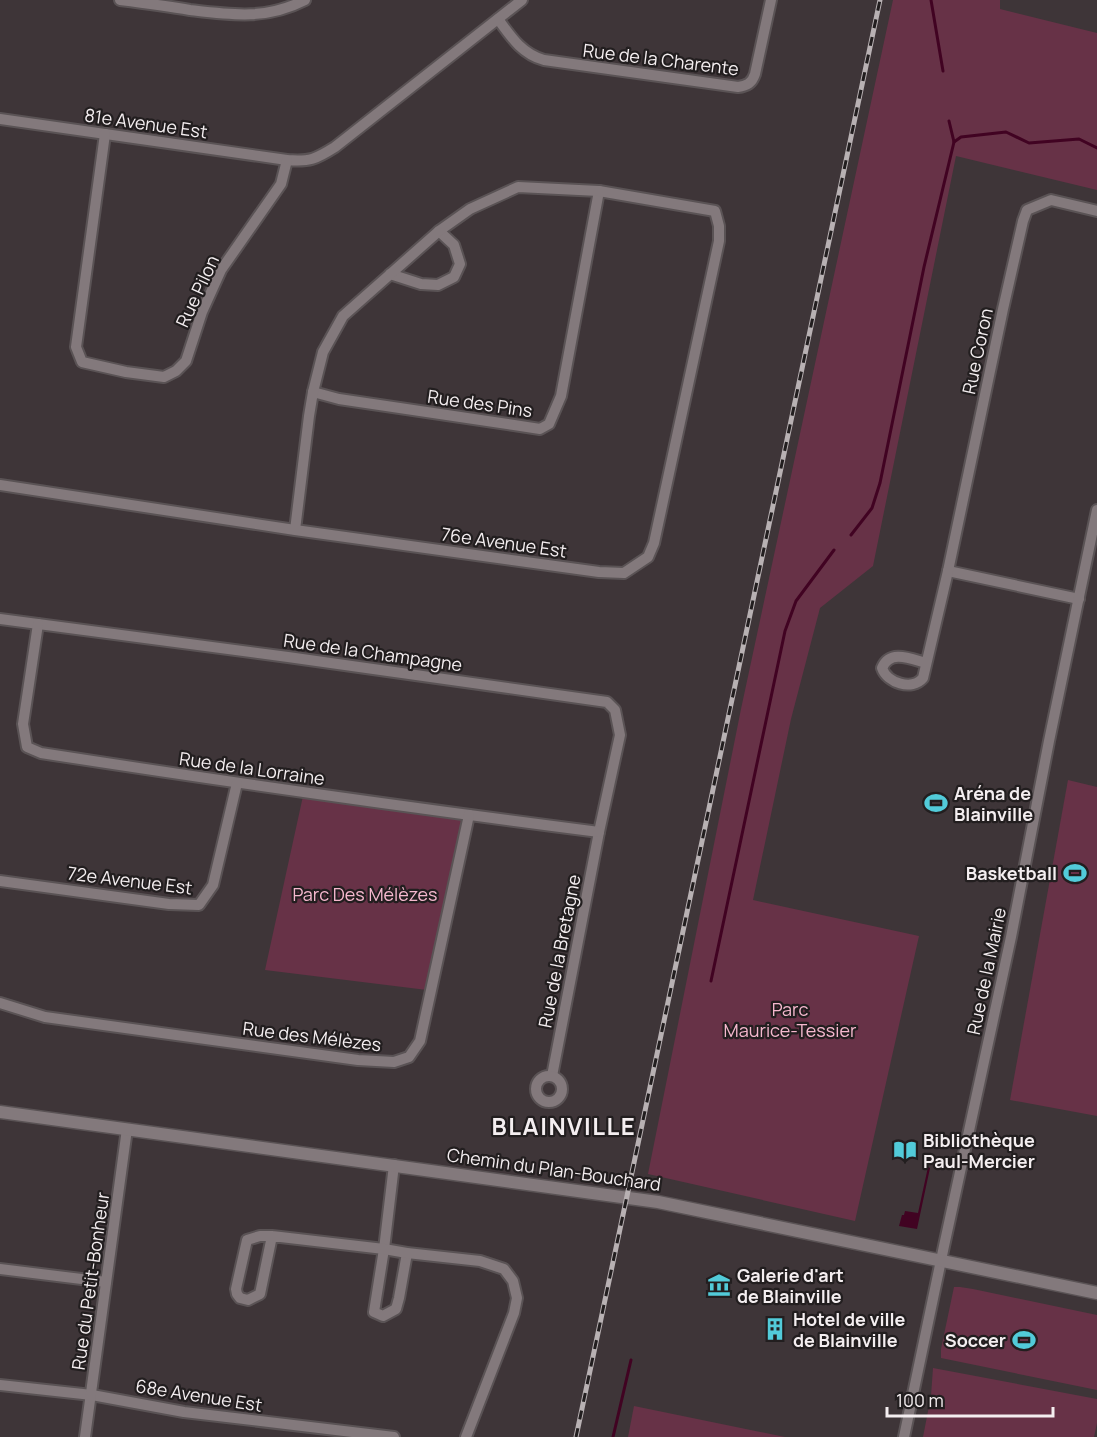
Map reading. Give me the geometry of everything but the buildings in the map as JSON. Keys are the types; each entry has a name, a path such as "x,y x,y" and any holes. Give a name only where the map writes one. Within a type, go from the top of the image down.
{"street":[{"path":"120,0 245,15 276,12 305,0"},
{"path":"287,160 311,160 324,155 522,0"},
{"name":"Rue de la Charente","path":"498,19 521,48 538,58 738,87 748,84 755,74 771,0"},
{"name":"81e Avenue Est","path":"0,119 287,160"},
{"name":"Rue Pilon","path":"105,134 76,347 82,362 126,372 164,377 176,371 186,361 202,312 221,270 281,184 287,160"},
{"path":"295,531 313,392 323,352 343,316 439,231 470,209 518,188 598,191"},
{"name":"76e Avenue Est","path":"0,485 295,531 599,572 624,573 648,557 654,543 719,241 719,226 715,211 598,191"},
{"name":"Rue des Pins","path":"313,392 339,399 540,429 549,424 561,396 598,191"},
{"name":"Rue Coron","path":"926,663 1027,210 1051,201 1097,211"},
{"path":"390,274 421,284 438,285 454,277 460,264 454,245 439,231"},
{"name":"Rue de la Mairie","path":"904,1437 1011,937 1097,510"},
{"path":"948,571 1079,598"},
{"name":"Rue de la Champagne","path":"0,619 607,702 615,710 620,735 599,832"},
{"name":"Rue de la Lorraine","path":"38,624 23,724 27,747 41,753 237,783 599,832"},
{"name":"72e Avenue Est","path":"0,881 169,904 199,905 213,885 237,783"},
{"name":"Rue des Mélèzes","path":"0,1003 45,1017 229,1043 358,1060 394,1062 409,1057 420,1041 469,815"},
{"name":"Rue de la Bretagne","path":"552,1076 599,832"},
{"name":"Chemin du Plan-Bouchard","path":"0,1112 658,1202 1097,1293"},
{"name":"Rue du Petit-Bonheur","path":"85,1437 128,1129"},
{"path":"393,1165 384,1249 374,1312 383,1316 396,1309 407,1253"},
{"path":"272,1236 260,1294 248,1300 240,1298 236,1289 246,1240 260,1236 272,1236 480,1260 504,1269 513,1281 517,1298 514,1313 466,1437"},
{"path":"0,1269 106,1282"},
{"name":"68e Avenue Est","path":"0,1385 92,1395 184,1412 394,1437"}],"green space":[{"name":"Parc Maurice-Tessier","path":"893,0 1000,0 1000,9 1097,33 1097,190 956,156 873,566 820,608 791,719 753,900 919,936 855,1221 648,1174 741,709"},
{"path":"1068,780 1097,787 1097,1116 1010,1100"},
{"name":"Parc Des Mélèzes","path":"303,796 465,818 427,990 265,970"},
{"path":"954,1287 1097,1315 1097,1390 941,1358"},
{"path":"933,1368 1097,1399 1097,1423 1094,1437 923,1437 931,1396"},
{"path":"634,1406 785,1437 628,1437"}],"shaded area":[{"path":"928,1167 930,1168 917,1229 899,1226 905,1211 918,1213"}],"waterway":[{"path":"931,0 943,71"},
{"path":"851,535 872,508 880,483 924,267 954,142 949,121"},
{"path":"954,142 961,137 1006,132 1029,143 1079,139 1097,148"},
{"path":"711,981 785,631 796,601 834,550"},
{"path":"613,1437 631,1360"}],"railway":[{"path":"576,1437 880,0"}],"place":[{"name":"Aréna de Blainville","path":"936,803"},
{"name":"Basketball","path":"1075,873"},
{"name":"Bibliothèque Paul-Mercier","path":"905,1150"},
{"name":"Galerie d'art de Blainville","path":"719,1285"},
{"name":"Hotel de ville de Blainville","path":"775,1329"},
{"name":"Soccer","path":"1024,1340"}],"district":[{"name":"BLAINVILLE","path":"564,1125"}]}
